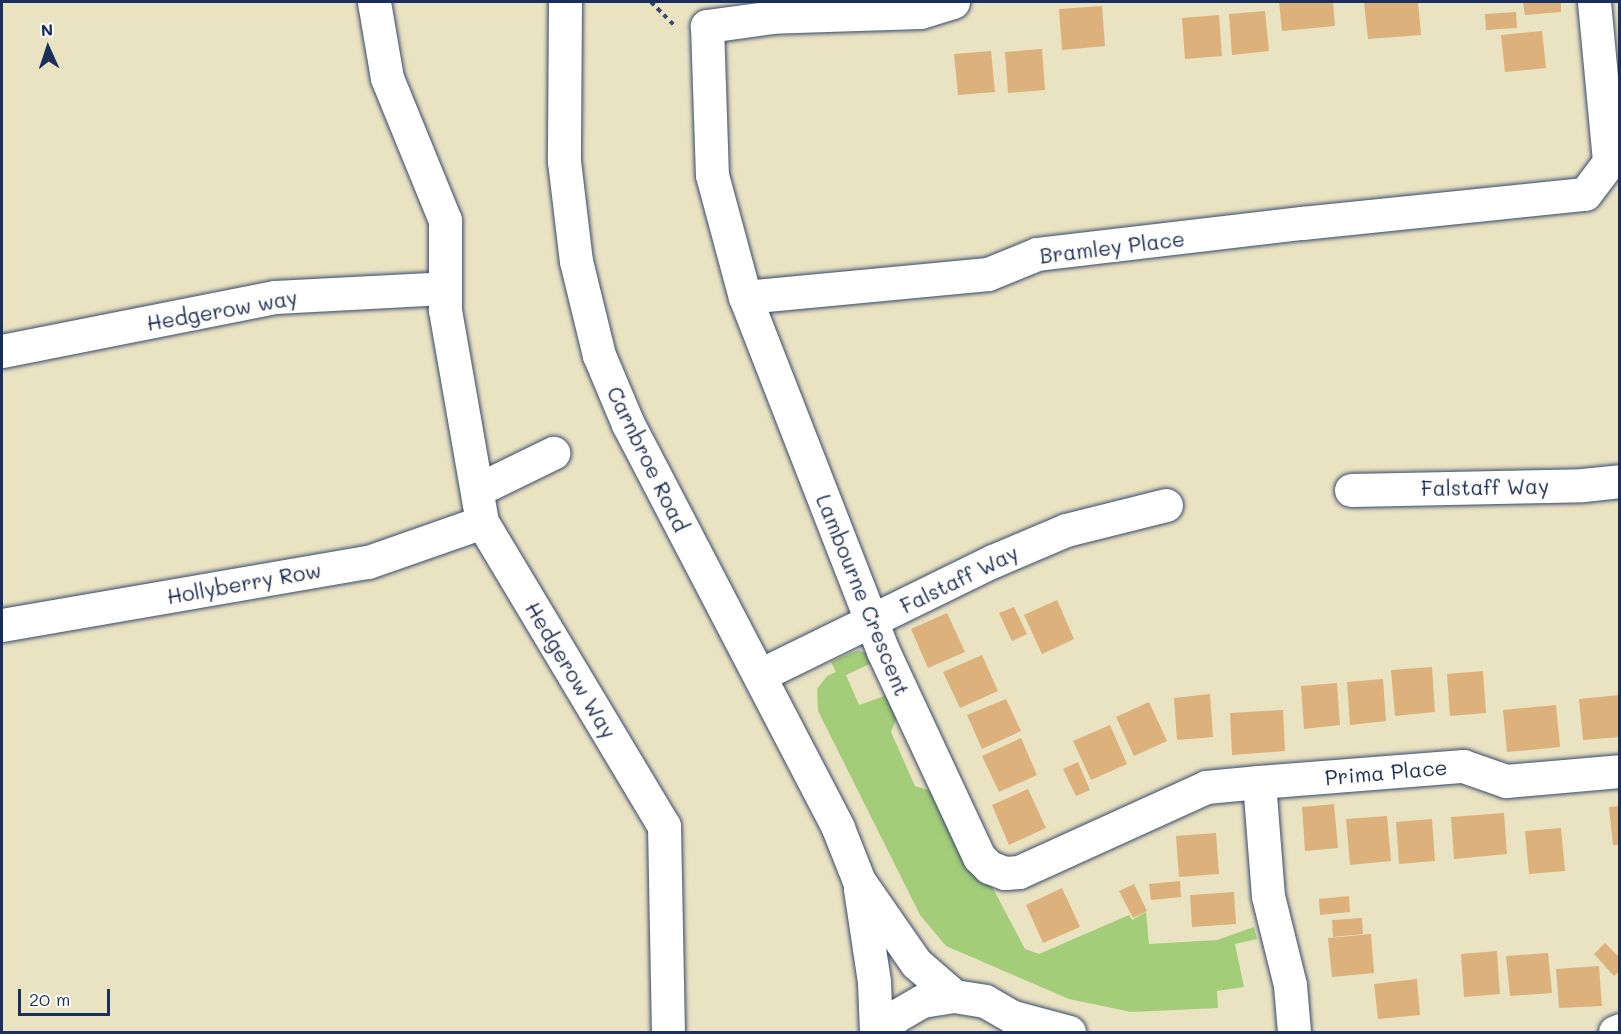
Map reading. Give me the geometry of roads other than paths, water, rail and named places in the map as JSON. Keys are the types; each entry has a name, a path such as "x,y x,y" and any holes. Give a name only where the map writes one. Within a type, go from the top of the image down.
{"street":[{"name":"Hedgerow Way","path":"374,2 387,78 445,220 446,299 482,522 664,826 668,1032"},
{"name":"Carnbroe Road","path":"565,2 564,161 576,261 599,356 627,424 838,828 859,881 874,982 876,1032"},
{"name":"Lambourne Crescent","path":"953,2 920,12 773,17 706,14 712,175 745,297 872,622 980,857 989,867 1005,873 1019,872 1206,787 1258,782"},
{"path":"1594,2 1614,163"},
{"name":"Bramley Place","path":"745,297 988,274 1037,254 1302,223 1585,194 1614,163"},
{"name":"Hedgerow way","path":"2,351 275,297 446,299"},
{"path":"477,490 553,453"},
{"name":"Falstaff Way","path":"1351,490 1583,485 1620,481"},
{"name":"Falstaff Way","path":"760,675 993,561 1066,530 1166,505"},
{"name":"Hollyberry Row","path":"2,625 368,562 482,522"},
{"name":"Prima Place","path":"1258,782 1462,766 1506,781 1620,771"},
{"path":"1258,782 1268,896 1290,985 1294,1032"},
{"name":"Carnbroe Road","path":"859,881 916,963 954,996"},
{"path":"881,1032 896,1016 922,1001 954,996 985,1001 1019,1025 1069,1032"},
{"path":"1616,1032 1620,1030"}]}
